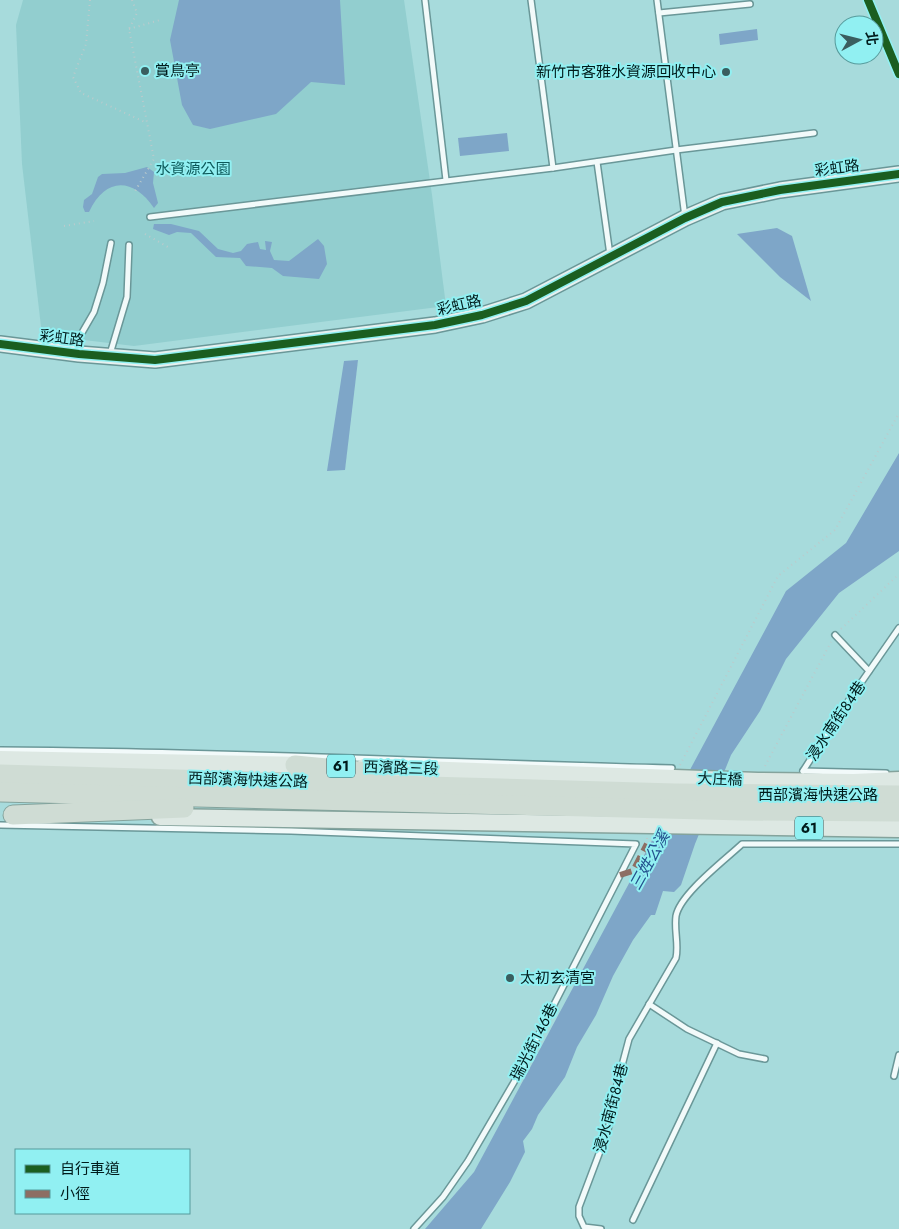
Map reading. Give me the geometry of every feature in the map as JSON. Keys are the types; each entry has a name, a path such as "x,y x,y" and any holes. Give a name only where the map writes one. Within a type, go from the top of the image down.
{"highway":[{"path":"295,765 557,789"},
{"name":"西部濱海快速公路","path":"0,774 557,789 674,787"},
{"name":"西部濱海快速公路","path":"0,792 361,801 674,787"},
{"name":"大庄橋","path":"674,787 734,802"},
{"name":"西部濱海快速公路","path":"734,802 899,795"},
{"path":"4,818 361,801"},
{"name":"西部濱海快速公路","path":"734,802 899,812"}],"main road":[{"name":"西濱路三段","path":"0,759 295,765 674,787"},
{"name":"大庄橋","path":"674,787 761,774"},
{"name":"61","path":"761,774 854,782 895,776"},
{"name":"61","path":"4,818 899,829"}],"street":[{"name":"彩虹路","path":"0,344 70,353 155,360 435,325 482,315 526,301 685,218 722,202 780,190 899,174"}],"lane":[{"path":"425,0 446,180"},
{"path":"531,0 553,168"},
{"path":"657,0 685,218"},
{"path":"659,13 750,4"},
{"path":"150,217 553,168 814,133"},
{"path":"597,162 610,256"},
{"path":"70,353 94,312 103,283 111,243"},
{"path":"109,357 127,297 129,245"},
{"name":"浸水南街84巷","path":"895,776 803,771 899,628"},
{"name":"浸水南街84巷","path":"835,635 870,671"},
{"name":"西濱路三段","path":"0,750 92,750 283,755 550,765 674,787"},
{"name":"瑞光街146巷","path":"4,818 636,844 517,1077 468,1161 443,1197 414,1229"},
{"name":"浸水南街84巷","path":"600,1229 584,1227 579,1216 579,1207 608,1130 616,1088 629,1039 676,958 678,948 674,930 677,913 685,897 742,844 899,844"},
{"path":"649,1004 687,1029 739,1054 766,1059"},
{"path":"633,1220 717,1043"},
{"path":"894,1076 899,1055"}],"path":[{"path":"90,0 86,44 73,77 81,93 147,123"},
{"path":"132,0 136,13 129,29 154,159 134,193"},
{"path":"129,29 160,20"},
{"path":"64,226 94,221"},
{"path":"145,234 168,247"},
{"path":"674,787 680,766 778,576 835,530 899,413"},
{"path":"761,774 835,635 899,574"}],"green space":[{"name":"水資源公園","path":"23,0 404,0 446,306 134,346 42,335 22,164 16,25"}],"water":[{"path":"179,0 340,0 345,85 311,82 276,114 210,129 193,125 182,105 170,40"},
{"path":"757,29 758,40 720,45 719,34"},
{"path":"507,133 509,151 460,156 458,138"},
{"path":"147,167 154,172 153,183 158,203 154,208 137,191 128,186 120,185 111,187 103,192 89,212 85,212 83,207 84,200 92,194 98,177 102,174 125,173"},
{"path":"154,224 171,224 199,231 218,249 233,253 241,251 247,244 258,242 260,249 266,250 265,241 272,242 270,251 274,260 289,261 318,239 324,246 327,264 319,279 283,276 272,268 246,266 240,258 216,257 191,233 177,232 169,235 153,229"},
{"path":"777,228 792,236 811,301 780,277 737,234"},
{"path":"358,360 345,470 327,471 344,361"},
{"name":"三姓公溪","path":"899,453 899,551 839,593 786,659 760,711 731,755 695,844 681,885 674,892 663,891 655,915 651,915 633,940 613,976 596,1015 577,1047 565,1077 538,1115 532,1129 523,1141 525,1152 510,1182 481,1229 425,1229 474,1172 786,591 846,543"}],"marked path":[{"path":"620,875 633,871 647,844"}],"cycle path":[{"path":"868,0 899,74"},
{"path":"0,344 79,354 155,360 435,325 482,315 526,301 685,218 722,202 780,190 899,174"}],"place":[{"name":"賞鳥亭","path":"145,71"},
{"name":"新竹市客雅水資源回收中心","path":"726,72"},
{"name":"太初玄清宮","path":"510,978"}]}
